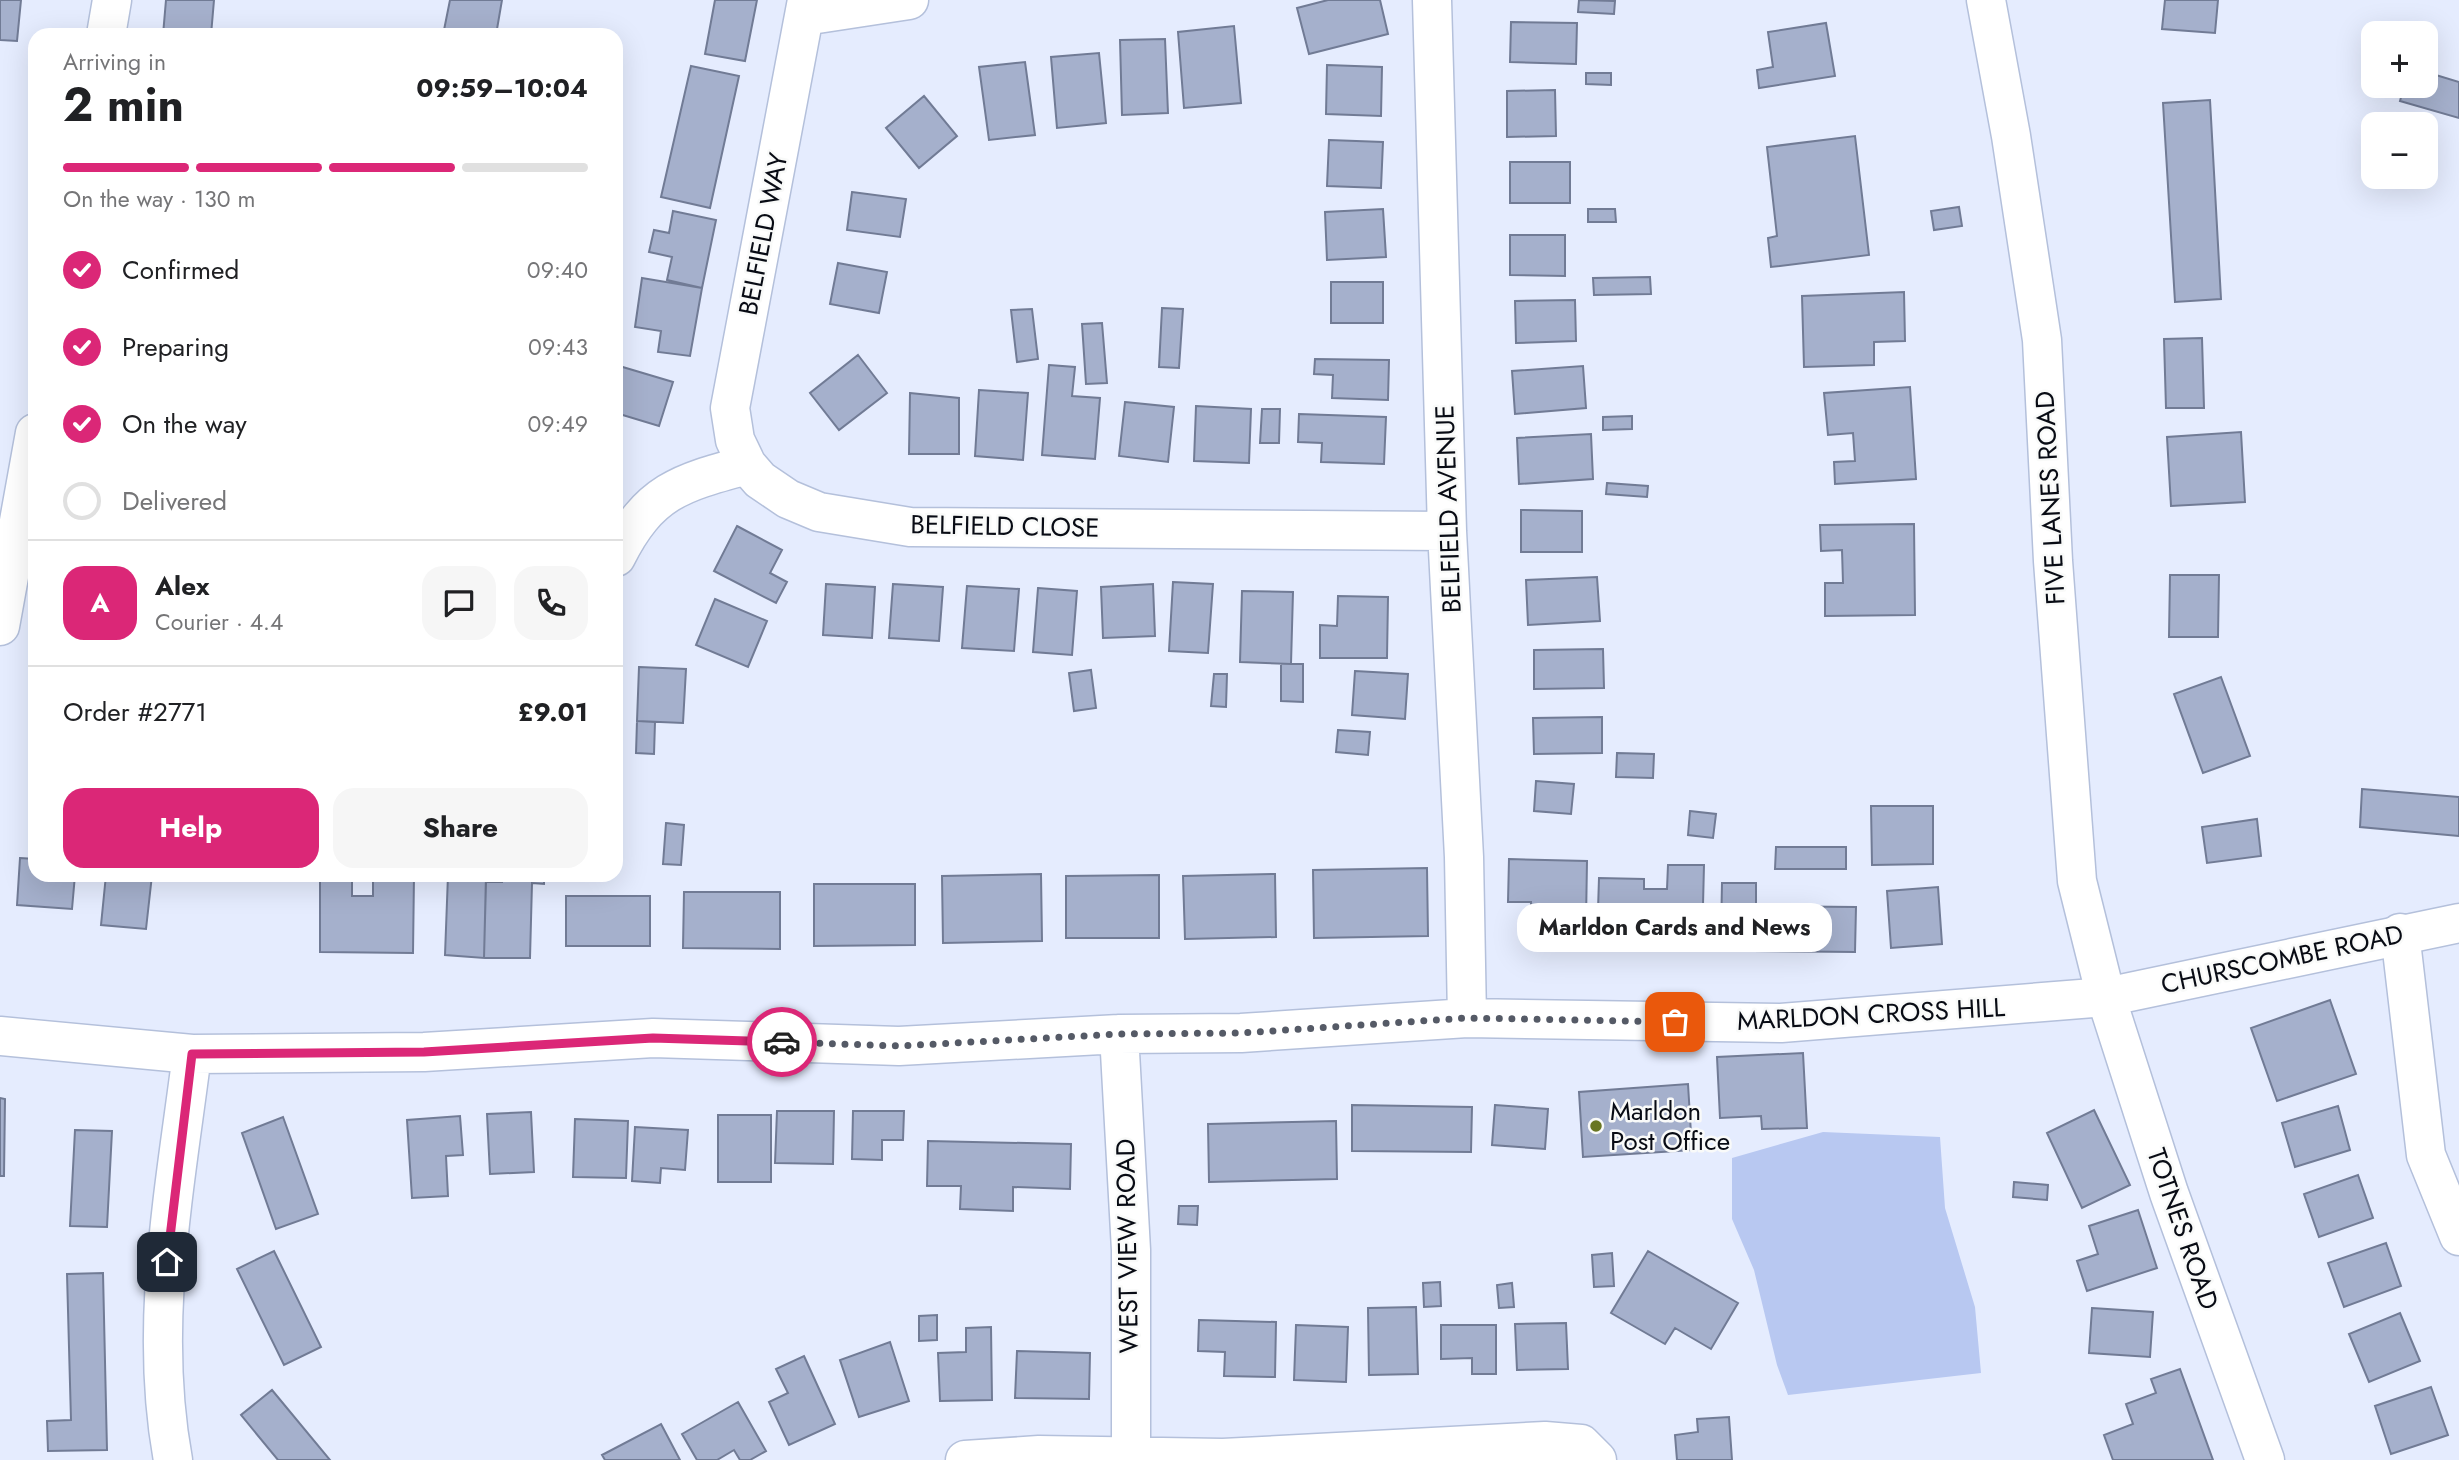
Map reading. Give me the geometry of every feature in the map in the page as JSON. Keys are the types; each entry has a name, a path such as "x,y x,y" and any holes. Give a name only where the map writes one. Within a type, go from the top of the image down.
{"street":[{"path":"107,28 113,0"},
{"path":"805,8 909,0"},
{"name":"BELFIELD AVENUE","path":"1432,0 1447,531 1464,857 1467,1018"},
{"name":"FIVE LANES ROAD","path":"1986,0 2011,136 2042,340 2053,561 2077,881 2106,997"},
{"name":"BELFIELD WAY","path":"747,465 735,440 730,408 805,8"},
{"path":"623,543 632,526 662,496 693,479 747,465"},
{"name":"BELFIELD CLOSE","path":"747,465 760,480 788,499 819,512 911,527 1447,531"},
{"path":"0,625 28,471"},
{"name":"CHURSCOMBE ROAD","path":"2106,997 2400,933 2459,923"},
{"path":"2400,933 2426,1155 2459,1236"},
{"name":"MARLDON CROSS HILL","path":"0,1035 192,1054 424,1052 653,1038 899,1046 1119,1034 1241,1033 1467,1018 1781,1023 2106,997"},
{"name":"TOTNES ROAD","path":"2106,997 2169,1193 2265,1460"},
{"name":"WEST VIEW ROAD","path":"1119,1034 1131,1250 1131,1458"},
{"path":"173,1460 161,1368 169,1235 192,1054"},
{"path":"965,1460 1039,1455 1223,1458 1545,1441 1581,1444 1597,1460"}],"shaded area":[{"path":"1823,1132 1940,1137 1945,1208 1975,1307 1981,1373 1788,1395 1777,1365 1754,1270 1732,1219 1732,1158"}],"building":[{"path":"0,0 21,0 17,41 0,40"},
{"path":"166,0 214,0 212,28 164,28"},
{"path":"450,0 502,0 497,28 444,28"},
{"path":"715,0 757,0 745,61 705,54"},
{"path":"1328,0 1380,0 1388,34 1309,54 1297,8"},
{"path":"1579,0 1615,1 1614,14 1578,12"},
{"path":"2165,0 2218,0 2215,33 2162,29"},
{"path":"1511,22 1577,23 1576,64 1510,62"},
{"path":"1826,23 1835,76 1759,88 1757,70 1773,67 1768,32"},
{"path":"1234,26 1241,103 1184,108 1178,32"},
{"path":"1165,39 1168,113 1122,115 1120,40"},
{"path":"1099,53 1106,123 1057,128 1051,57"},
{"path":"1025,62 1035,135 989,140 979,67"},
{"path":"1327,65 1382,67 1381,116 1326,114"},
{"path":"691,66 739,76 710,208 661,197"},
{"path":"1586,73 1611,73 1611,85 1586,84"},
{"path":"2438,76 2459,82 2459,118 2400,101 2401,98 2438,98"},
{"path":"1555,90 1556,136 1507,137 1507,91"},
{"path":"924,96 957,136 919,168 886,128"},
{"path":"2210,100 2221,299 2175,302 2163,103"},
{"path":"1855,136 1869,255 1771,267 1768,238 1777,236 1767,147"},
{"path":"1329,140 1383,142 1381,188 1327,186"},
{"path":"1510,162 1570,162 1570,203 1510,203"},
{"path":"852,192 906,199 900,237 847,230"},
{"path":"1959,207 1962,226 1934,230 1931,211"},
{"path":"1383,209 1386,257 1327,260 1325,212"},
{"path":"1588,209 1615,209 1616,222 1588,222"},
{"path":"673,211 716,220 702,288 667,280 672,257 649,252 654,230 669,233"},
{"path":"1510,235 1565,235 1565,276 1510,275"},
{"path":"838,263 887,272 879,313 830,304"},
{"path":"1650,277 1651,294 1594,295 1593,278"},
{"path":"642,278 702,288 690,356 658,352 661,331 635,327"},
{"path":"1331,282 1383,282 1383,323 1331,323"},
{"path":"1904,292 1905,341 1874,342 1874,365 1804,367 1802,296"},
{"path":"1575,300 1576,341 1516,343 1515,301"},
{"path":"1162,308 1183,309 1179,368 1159,367"},
{"path":"1032,309 1038,359 1017,362 1011,310"},
{"path":"1102,323 1107,383 1086,384 1082,324"},
{"path":"2202,338 2204,408 2166,408 2164,339"},
{"path":"858,355 887,393 839,430 810,393"},
{"path":"1315,359 1389,360 1388,400 1332,398 1333,375 1314,374"},
{"path":"1049,365 1075,367 1072,396 1100,398 1095,459 1042,455"},
{"path":"1583,366 1586,408 1515,414 1512,371"},
{"path":"623,367 673,382 659,426 623,415"},
{"path":"1910,387 1916,479 1835,484 1834,462 1855,461 1853,433 1828,435 1824,393"},
{"path":"979,390 1028,393 1023,460 975,456"},
{"path":"910,393 959,398 959,454 909,454"},
{"path":"1125,402 1174,407 1168,462 1119,456"},
{"path":"1196,406 1251,409 1249,463 1194,461"},
{"path":"1262,409 1280,409 1279,443 1260,443"},
{"path":"1299,414 1386,417 1384,464 1321,462 1322,443 1298,442"},
{"path":"1632,416 1632,429 1603,430 1603,417"},
{"path":"2241,432 2245,502 2171,506 2167,437"},
{"path":"1591,434 1593,479 1519,484 1517,438"},
{"path":"1607,483 1648,486 1647,497 1606,494"},
{"path":"1521,510 1582,511 1582,552 1521,552"},
{"path":"1914,524 1915,615 1825,616 1825,583 1843,583 1842,550 1821,551 1820,525"},
{"path":"737,526 782,550 770,573 787,582 776,603 714,571"},
{"path":"2170,575 2219,575 2218,637 2169,637"},
{"path":"1597,577 1600,621 1528,625 1526,580"},
{"path":"1173,582 1213,584 1208,653 1169,651"},
{"path":"826,584 875,587 872,638 823,635"},
{"path":"893,584 943,587 939,641 889,638"},
{"path":"1153,584 1155,636 1103,638 1101,587"},
{"path":"967,586 1019,589 1014,651 962,648"},
{"path":"1038,588 1077,591 1072,655 1033,652"},
{"path":"1242,591 1293,592 1291,664 1240,662"},
{"path":"1338,596 1388,597 1387,658 1320,658 1320,625 1337,626"},
{"path":"715,599 767,621 748,667 696,645"},
{"path":"1603,649 1604,688 1534,689 1534,650"},
{"path":"1281,664 1303,664 1303,702 1281,701"},
{"path":"639,667 686,669 683,723 637,721"},
{"path":"1091,670 1096,708 1074,711 1069,673"},
{"path":"1355,671 1408,674 1405,719 1352,715"},
{"path":"1214,674 1227,674 1226,707 1211,706"},
{"path":"2221,677 2250,756 2203,773 2174,694"},
{"path":"1602,717 1602,753 1534,754 1533,718"},
{"path":"637,721 655,722 654,754 636,753"},
{"path":"1338,730 1370,732 1368,755 1336,752"},
{"path":"1617,753 1654,754 1653,778 1616,777"},
{"path":"1536,781 1574,784 1571,814 1534,811"},
{"path":"2362,789 2459,797 2459,836 2360,827"},
{"path":"1871,806 1933,806 1933,864 1872,865"},
{"path":"1690,811 1716,814 1713,838 1688,835"},
{"path":"2257,819 2261,856 2207,863 2202,827"},
{"path":"666,823 684,825 681,865 663,864"},
{"path":"1776,847 1846,847 1846,869 1775,869"},
{"path":"20,858 28,859 28,882 74,882 72,909 17,905"},
{"path":"1509,859 1587,861 1586,921 1575,921 1574,941 1530,940 1531,902 1508,902"},
{"path":"1668,865 1704,865 1702,945 1597,942 1599,878 1644,879 1644,889 1667,889"},
{"path":"1427,868 1428,936 1314,938 1313,870"},
{"path":"1041,874 1042,941 943,943 942,876"},
{"path":"1275,874 1276,937 1185,939 1183,876"},
{"path":"1159,875 1159,938 1066,938 1066,876"},
{"path":"105,882 151,882 146,929 101,925"},
{"path":"320,882 352,882 352,896 373,896 373,882 414,882 413,953 320,952"},
{"path":"448,882 486,882 484,958 445,955"},
{"path":"486,882 544,882 532,883 530,958 484,958"},
{"path":"1722,883 1756,883 1756,906 1856,907 1855,952 1754,951 1754,934 1721,934"},
{"path":"814,884 915,884 915,945 814,946"},
{"path":"1938,887 1942,944 1891,948 1887,891"},
{"path":"684,892 780,892 780,949 683,948"},
{"path":"566,896 650,896 650,946 566,946"},
{"path":"2330,1000 2356,1074 2277,1101 2251,1028"},
{"path":"1803,1053 1807,1128 1762,1129 1761,1116 1720,1118 1717,1057"},
{"path":"1688,1084 1692,1150 1583,1157 1579,1092"},
{"path":"0,1098 5,1099 4,1176 0,1176"},
{"path":"1352,1105 1472,1107 1471,1152 1352,1151"},
{"path":"1495,1105 1548,1109 1545,1149 1492,1145"},
{"path":"2338,1106 2350,1150 2295,1167 2282,1123"},
{"path":"2094,1110 2130,1185 2082,1208 2047,1133"},
{"path":"777,1111 834,1111 833,1164 775,1163"},
{"path":"853,1111 904,1111 903,1140 882,1140 882,1160 852,1159"},
{"path":"531,1112 534,1172 490,1174 487,1114"},
{"path":"718,1115 771,1115 771,1182 718,1182"},
{"path":"460,1116 463,1155 446,1156 448,1196 412,1198 407,1120"},
{"path":"283,1117 318,1214 276,1229 242,1133"},
{"path":"575,1119 628,1121 626,1178 573,1177"},
{"path":"1336,1121 1337,1179 1209,1182 1208,1124"},
{"path":"635,1127 688,1130 685,1170 661,1168 660,1183 632,1181"},
{"path":"75,1130 112,1131 107,1227 70,1226"},
{"path":"928,1141 1071,1144 1070,1189 1013,1187 1013,1211 960,1209 961,1186 927,1186"},
{"path":"2358,1175 2373,1218 2319,1237 2304,1194"},
{"path":"2014,1182 2048,1185 2047,1200 2013,1197"},
{"path":"1179,1206 1198,1206 1197,1225 1178,1224"},
{"path":"2138,1210 2157,1268 2087,1291 2077,1261 2098,1254 2089,1226"},
{"path":"2386,1243 2401,1286 2344,1307 2328,1263"},
{"path":"274,1251 321,1347 284,1365 237,1269"},
{"path":"1648,1251 1738,1303 1711,1349 1675,1328 1665,1344 1611,1313"},
{"path":"1612,1253 1614,1286 1594,1287 1592,1255"},
{"path":"103,1273 107,1450 48,1451 47,1421 71,1420 67,1274"},
{"path":"1440,1282 1441,1306 1424,1307 1423,1283"},
{"path":"1512,1283 1514,1307 1499,1308 1497,1285"},
{"path":"1416,1307 1418,1374 1369,1375 1368,1308"},
{"path":"2092,1308 2153,1312 2150,1357 2089,1353"},
{"path":"2400,1313 2420,1361 2369,1382 2349,1334"},
{"path":"937,1315 937,1340 919,1341 919,1316"},
{"path":"1199,1320 1276,1322 1275,1377 1224,1376 1225,1352 1198,1351"},
{"path":"1566,1323 1568,1369 1517,1370 1515,1324"},
{"path":"1296,1325 1348,1327 1346,1382 1294,1380"},
{"path":"1441,1325 1496,1325 1496,1374 1472,1374 1472,1358 1441,1359"},
{"path":"991,1327 992,1400 940,1401 938,1353 966,1352 966,1328"},
{"path":"890,1342 909,1401 859,1417 840,1360"},
{"path":"1017,1351 1090,1353 1089,1399 1015,1398"},
{"path":"804,1356 835,1424 789,1445 769,1402 788,1393 776,1369"},
{"path":"2180,1369 2213,1460 2113,1460 2104,1435 2133,1424 2126,1404 2156,1393 2151,1379"},
{"path":"2431,1387 2448,1435 2391,1454 2375,1406"},
{"path":"272,1390 330,1460 278,1460 241,1415"},
{"path":"738,1402 766,1451 750,1460 740,1460 734,1450 717,1460 697,1460 682,1434"},
{"path":"1729,1417 1732,1460 1677,1460 1675,1435 1698,1432 1697,1419"},
{"path":"661,1424 680,1460 605,1460 602,1455"}],"way so far":[{"path":"782,1042 899,1046 1119,1034 1241,1033 1467,1018 1675,1022"}],"place":[{"name":"Marldon Cards and News","path":"1675,1022"},
{"name":"Marldon Post Office","path":"1596,1126"}],"route":[{"path":"167,1262 192,1054 424,1052 653,1038 782,1042"}]}
